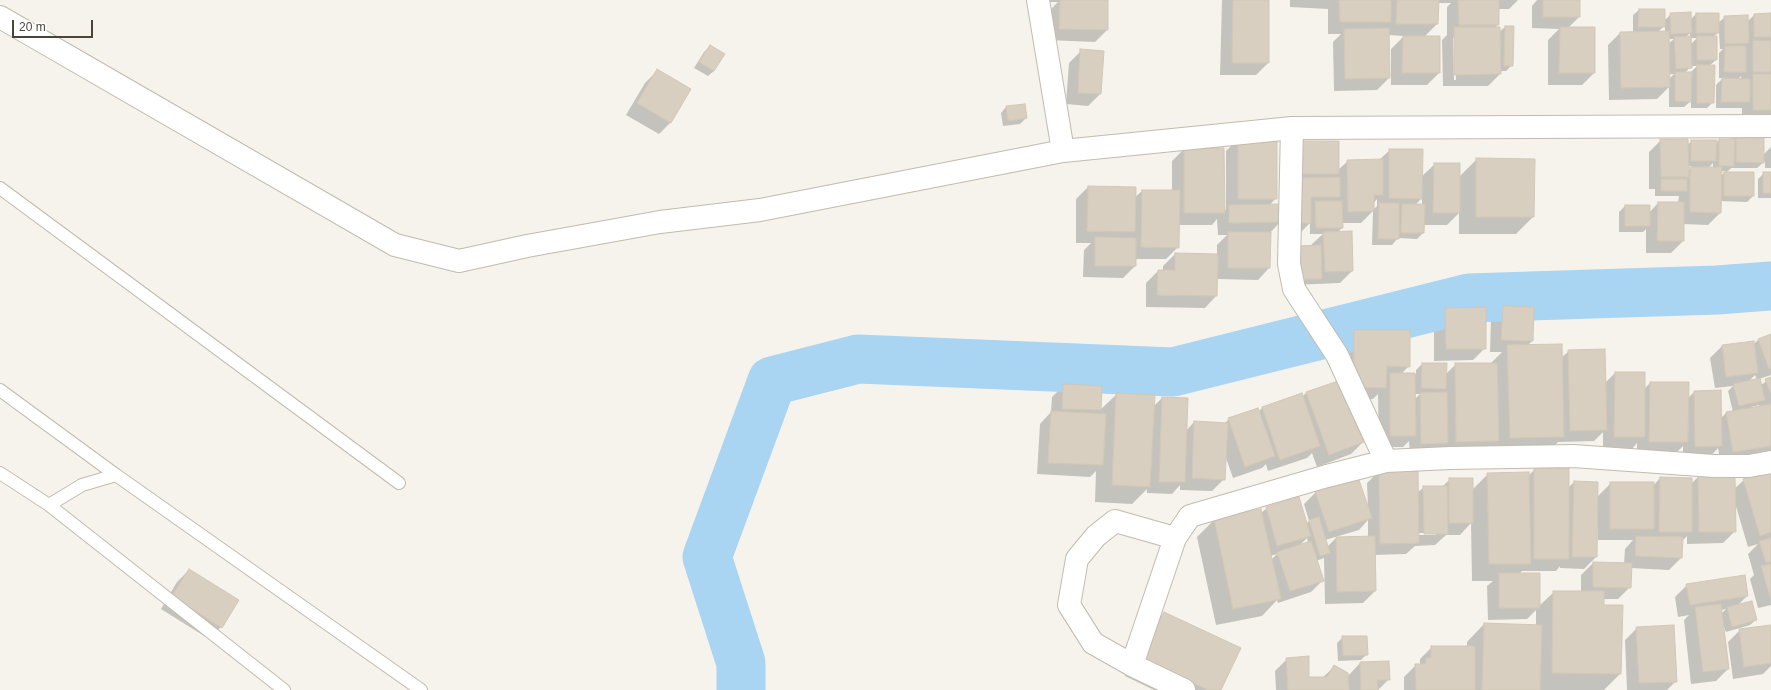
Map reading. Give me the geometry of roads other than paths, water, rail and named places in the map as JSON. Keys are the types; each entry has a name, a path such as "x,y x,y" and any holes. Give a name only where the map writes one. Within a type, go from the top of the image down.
{"street":[{"path":"1038,0 1063,151"},
{"path":"0,17 395,245 459,261 527,246 660,222 760,210 1063,151 1292,128 1771,126"},
{"path":"1292,128 1289,264 1294,289 1337,355 1386,461"},
{"path":"1132,665 1175,538 1190,516 1319,478 1386,461 1450,458 1573,456 1714,466 1749,466 1771,462"},
{"path":"1175,538 1116,521 1096,536 1077,560 1070,604 1093,643 1132,665 1184,690"}],"lane":[{"path":"0,188 399,483"},
{"path":"0,390 116,475 421,690"},
{"path":"0,473 49,504 284,690"},
{"path":"49,504 82,485 116,475"}],"waterway":[{"path":"741,690 741,663 707,557 772,381 858,359 1173,372 1469,298 1717,290 1771,286"}]}
